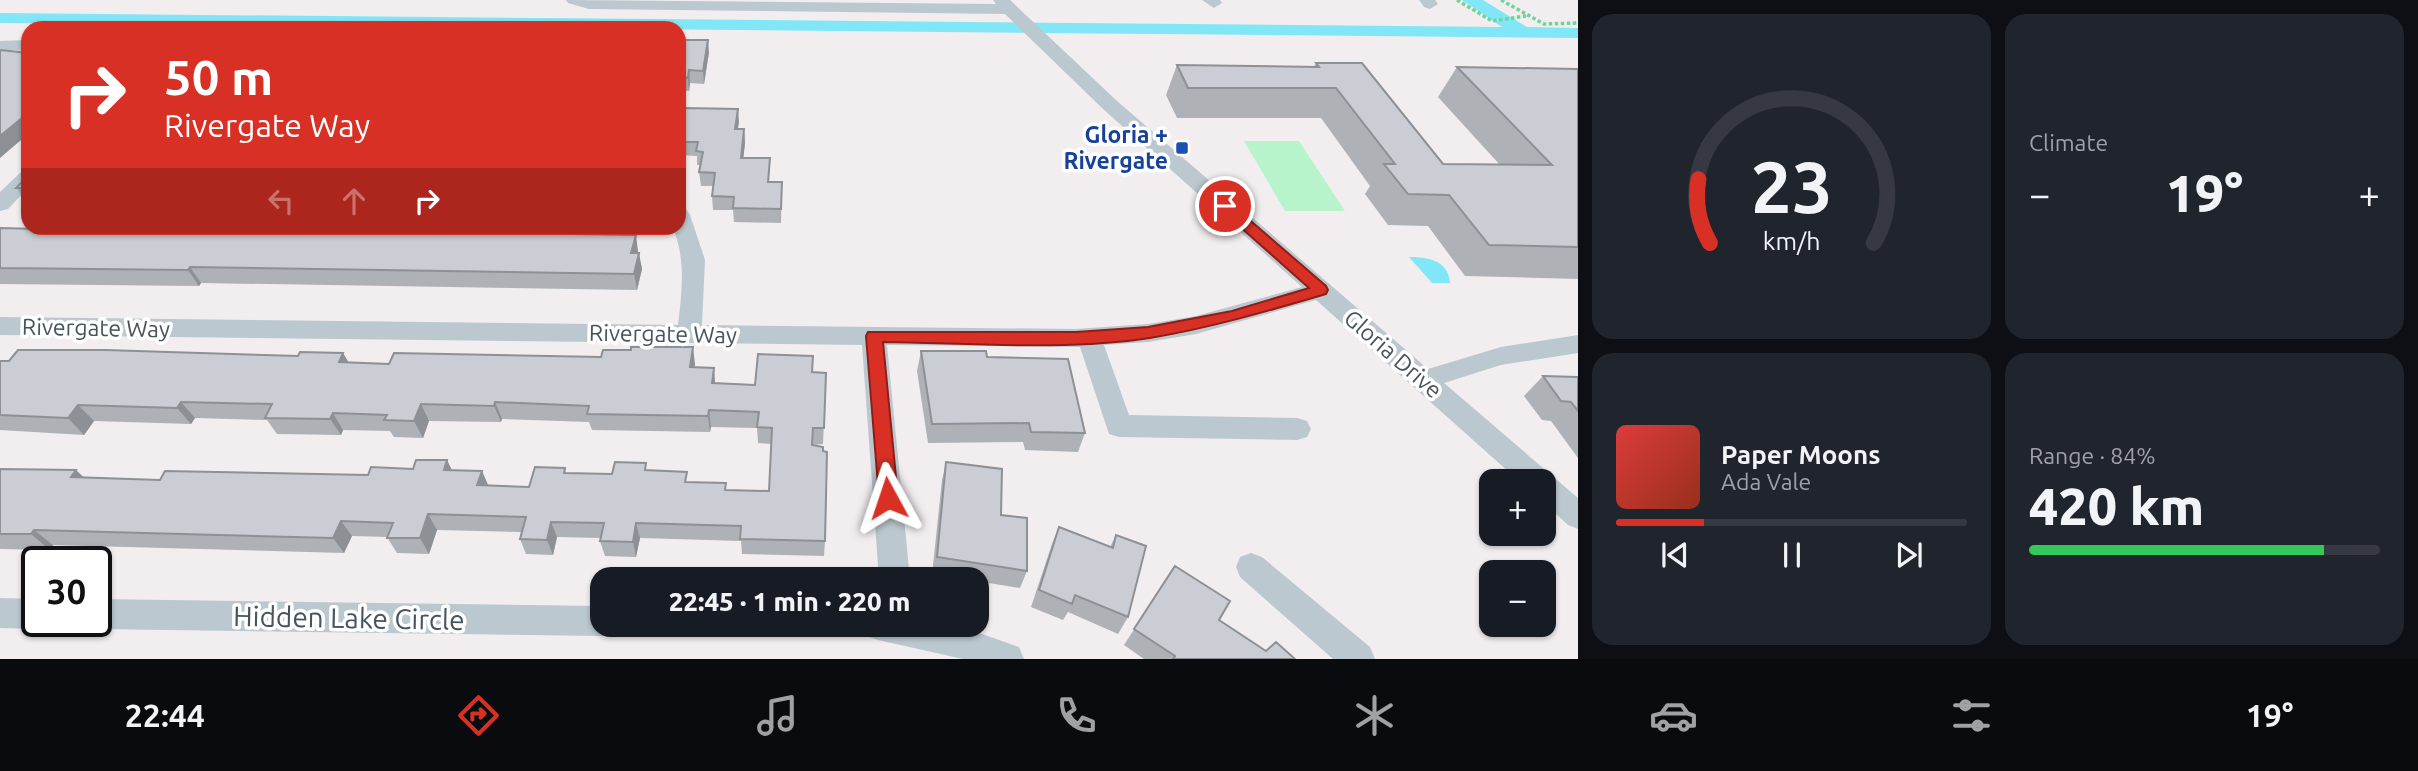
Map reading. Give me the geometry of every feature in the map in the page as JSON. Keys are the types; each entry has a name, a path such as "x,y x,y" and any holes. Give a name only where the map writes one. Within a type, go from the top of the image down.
{"street":[{"path":"574,0 589,4 770,3 1009,10"},
{"name":"Gloria Drive","path":"1009,10 1037,38 1524,469"},
{"path":"0,46 21,45"},
{"path":"0,204 21,183"},
{"path":"686,230 696,266 689,334"},
{"name":"Rivergate Way","path":"0,326 1089,337 1196,325 1321,290"},
{"path":"874,336 894,567"},
{"path":"1089,337 1119,426 1297,429"},
{"path":"1423,380 1501,356 1578,344"},
{"path":"1556,497 1578,516"},
{"path":"1251,568 1359,659"},
{"path":"0,613 21,614"},
{"name":"Hidden Lake Circle","path":"112,614 590,621"},
{"path":"942,637 1007,659"}],"path":[{"path":"1457,0 1492,22 1528,16"},
{"path":"1501,0 1544,24 1578,23"}],"green space":[{"path":"1244,141 1299,141 1345,211 1285,211"}],"water":[{"path":"1409,257 1436,261 1445,269 1450,283 1432,283"}],"building":[{"path":"686,40 708,40 703,71 689,70 688,78"},
{"path":"0,50 21,52 21,119 0,136"},
{"path":"1316,63 1362,63 1443,164 1552,165 1457,67 1578,69 1578,247 1489,245 1449,195 1408,194 1384,164 1395,164 1336,88 1188,88 1177,65 1319,67"},
{"path":"686,108 738,109 735,129 744,129 741,158 770,158 768,182 782,182 781,209 733,208 734,197 712,196 715,173 699,172 703,152 696,151 698,142 686,142"},
{"path":"0,228 21,229 21,235 636,235 631,253 639,253 634,274 190,267 188,270 0,268"},
{"path":"631,347 693,347 690,367 714,368 712,383 755,385 758,354 813,356 812,372 826,373 824,428 813,428 812,445 823,447 823,451 827,452 825,541 740,539 741,526 636,523 633,542 600,541 604,523 551,522 547,540 520,539 526,517 428,514 420,538 387,538 393,523 341,521 333,538 34,530 31,534 0,534 0,469 76,470 71,477 160,480 165,471 368,475 371,467 413,469 416,460 447,460 444,470 482,471 477,485 529,487 535,467 565,468 564,473 612,474 615,462 646,463 645,470 687,472 685,482 726,483 725,490 769,491 772,428 757,427 759,412 709,410 708,416 587,414 589,406 495,402 494,406 421,404 414,421 384,420 387,415 333,413 330,419 265,418 272,404 181,402 177,408 78,405 68,418 0,415 0,361 9,361 18,350 298,356 300,352 343,353 339,362 389,364 394,353 601,357 603,350 631,350"},
{"path":"921,351 986,351 987,357 1068,359 1085,433 1031,432 1029,423 932,424"},
{"path":"1543,376 1578,377 1578,411 1571,402 1561,401"},
{"path":"946,462 1002,469 1001,515 1027,518 1027,571 937,557"},
{"path":"1059,527 1113,548 1116,535 1146,546 1128,617 1075,595 1072,604 1039,590"},
{"path":"1175,566 1230,601 1219,620 1266,651 1276,642 1295,659 1173,659 1175,656 1134,629"}],"waterway":[{"path":"1471,0 1521,31"},
{"path":"0,18 316,21"},
{"path":"686,25 1578,33"}],"place":[{"name":"Gloria + Rivergate","path":"1182,148"}],"route":[{"path":"888,498 874,336 1076,338 1148,332 1196,325 1321,290 1225,206"}]}
